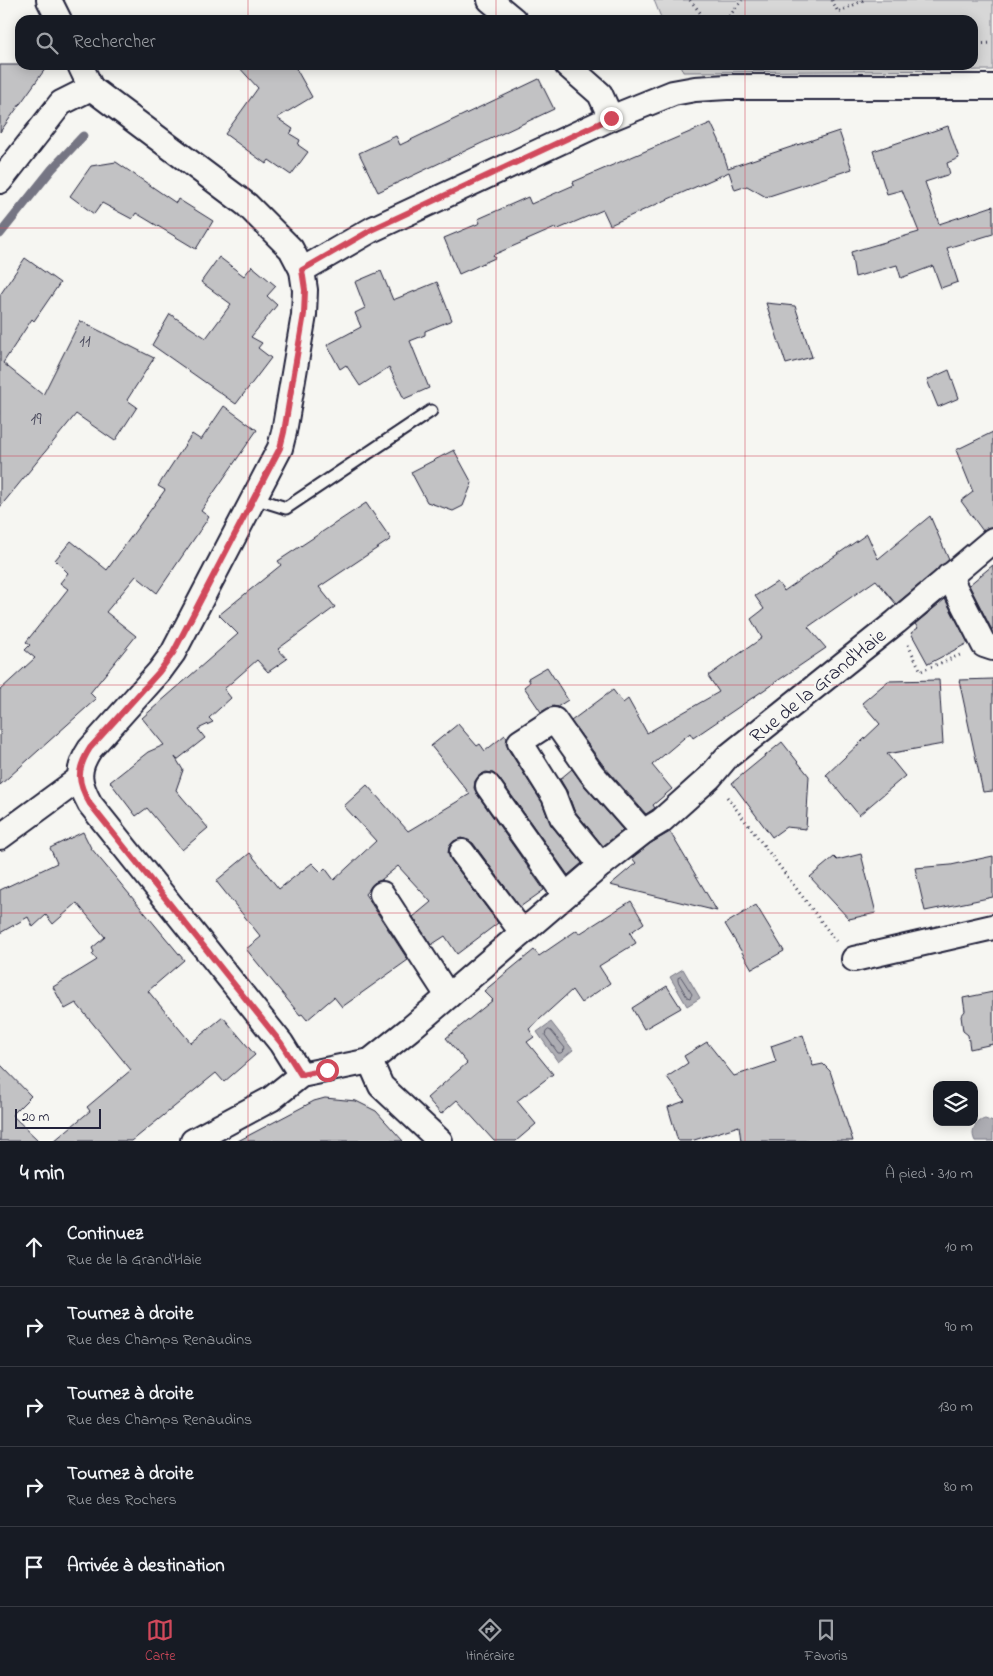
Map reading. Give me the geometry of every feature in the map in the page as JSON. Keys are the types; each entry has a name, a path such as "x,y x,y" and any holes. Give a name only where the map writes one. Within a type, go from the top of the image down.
{"street":[{"path":"49,0 56,15"},
{"path":"490,0 508,15"},
{"path":"82,70 91,88 247,205 291,249 302,270 305,290 304,314 280,448 173,653 159,672 90,748 84,757 79,779 90,804 281,1043 301,1075 271,1099 193,1141"},
{"path":"573,70 600,94 611,118"},
{"path":"302,270 373,229 611,118 674,93 695,89 727,87 993,87"},
{"path":"0,181 61,103 91,88"},
{"name":"Rue de la Grand'Haie","path":"301,1075 370,1061 600,866 643,832 661,821 710,777 726,758 896,622 993,540"},
{"path":"949,576 989,646"},
{"path":"600,866 562,817 554,796 520,742 554,720 592,774 643,832"},
{"path":"0,837 79,779"},
{"path":"488,786 565,895"},
{"path":"462,852 522,932"},
{"path":"382,894 448,996"},
{"path":"854,959 993,927"},
{"path":"370,1061 381,1086 440,1141"}],"lane":[{"path":"254,498 286,508 431,411"}],"path":[{"path":"690,0 702,15"},
{"path":"730,15 742,0"},
{"path":"832,0 838,12 864,0"},
{"path":"978,44 993,43"},
{"path":"896,622 921,671 989,646"},
{"path":"710,777 839,945 854,959"}],"shaded area":[{"path":"654,0 993,0 993,70 683,72 682,70 978,70 978,15 660,15"}],"water":[{"path":"683,969 700,998 687,1006 670,977"},
{"path":"551,1022 573,1050 558,1062 537,1032"},
{"path":"985,1119 993,1122 993,1141 975,1141 973,1130 975,1126 978,1126 979,1122"}],"building":[{"path":"0,65 15,65 15,70 44,70 0,132"},
{"path":"242,70 297,70 312,97 277,118 293,129 290,134 300,140 298,145 308,152 291,175 269,160 266,164 225,134 258,88"},
{"path":"539,79 554,109 378,192 359,153 396,136 400,145"},
{"path":"711,123 728,168 839,131 852,169 766,197 747,186 735,190 729,172 610,225 603,210 556,230 555,228 493,255 495,258 459,274 444,238 480,223 478,219 528,197 531,204 574,185 573,182"},
{"path":"948,126 959,158 947,163 950,174 925,182 939,224 993,206 993,234 947,248 958,282 941,288 933,266 901,278 897,265 855,277 851,252 919,232 902,190 887,194 873,151"},
{"path":"116,162 176,203 178,199 213,221 196,249 136,213 132,219 102,203 94,214 70,196 91,166"},
{"path":"219,257 244,276 252,266 276,286 267,296 277,305 251,337 262,343 258,348 271,358 236,404 152,345 170,314 206,338 231,304 201,282"},
{"path":"25,258 60,283 34,321 32,319 3,363 43,395 80,321 154,358 127,400 137,407 115,441 76,414 0,507 0,295"},
{"path":"381,271 393,300 437,282 452,320 425,331 425,335 410,341 429,388 404,399 389,367 360,386 346,365 340,369 327,345 361,327 355,313 365,308 355,282"},
{"path":"766,303 795,306 812,357 786,364"},
{"path":"949,370 959,398 938,407 927,380"},
{"path":"224,406 257,430 201,511 209,517 157,593 136,576 106,612 136,636 90,693 96,699 0,785 0,690 35,658 25,650 30,645 26,642 68,589 60,583 68,573 55,560 71,541 107,570 165,490 158,486 192,434 201,440"},
{"path":"993,432 993,527 983,531 961,501 973,492 956,450"},
{"path":"454,450 472,483 463,506 453,511 427,502 411,472"},
{"path":"366,503 391,539 319,587 335,607 278,649 287,659 268,672 257,660 224,689 231,698 209,718 213,722 198,729 205,738 177,760 175,757 183,770 176,790 208,828 182,850 147,808 136,816 110,782 148,752 164,745 142,718 238,634 219,615 281,565 278,561"},
{"path":"930,516 949,560 896,604 876,580 808,627 826,648 693,738 690,733 652,765 672,789 653,805 655,808 646,814 603,765 571,721 613,690 623,703 628,699 647,733 719,692 708,676 762,638 751,619 764,609 755,596 777,582 784,591 867,534 878,559"},
{"path":"993,565 993,630 992,630 969,585"},
{"path":"945,599 968,643 928,664 911,633 918,628 915,624"},
{"path":"547,667 568,700 557,707 553,706 541,712 524,687 530,682 528,678"},
{"path":"993,679 993,791 983,792 959,680"},
{"path":"939,680 943,744 887,754 905,776 859,815 826,775 880,724 862,703 888,681"},
{"path":"458,724 477,746 480,744 485,751 505,735 508,749 542,802 551,825 582,863 568,875 499,778 493,773 486,772 480,775 475,781 474,788 477,794 544,890 520,907 473,843 461,838 454,841 449,847 448,853 451,860 498,923 457,954 445,936 431,945 413,917 431,902 398,866 381,880 374,883 365,894 408,960 342,1007 334,997 307,1020 302,1014 300,1015 246,949 261,937 216,881 250,853 279,889 312,863 321,872 325,868 334,880 376,841 344,806 367,785 408,831 470,794 431,746"},
{"path":"782,742 809,776 806,829 786,827 772,837 732,783"},
{"path":"572,769 623,830 603,846 574,810 560,779"},
{"path":"83,832 91,848 184,960 148,991 191,1043 223,1017 255,1055 224,1082 216,1073 132,1141 54,1141 90,1111 87,1107 131,1070 76,1003 65,1009 53,987 97,960 92,954 94,952 92,948 105,937 77,903 53,924 46,915 33,927 28,917 0,933 0,890 57,863 50,848"},
{"path":"670,832 717,911 610,885 636,863 632,858 651,843"},
{"path":"861,854 876,913 849,919 810,877 834,857 837,860"},
{"path":"993,856 993,897 925,911 915,868 951,865"},
{"path":"631,901 644,923 630,933 636,943 599,966 610,983 581,1003 572,990 529,1029 534,1037 527,1042 553,1074 517,1101 536,1124 516,1141 494,1141 457,1100 441,1114 427,1098 467,1063 446,1038 493,1000 484,991 534,950 539,956 577,930 579,934"},
{"path":"756,905 784,951 752,969 725,924"},
{"path":"667,986 681,1008 644,1029 632,1008"},
{"path":"993,992 993,1044 970,1049 968,1035 963,1031 961,1016 965,1011 963,998"},
{"path":"803,1035 813,1066 823,1064 830,1071 853,1141 741,1141 739,1126 691,1141 678,1141 668,1107 685,1101 667,1077 688,1063 684,1056 707,1042 734,1076 776,1062 771,1046"},
{"path":"0,1064 31,1096 12,1115 39,1141 0,1141"},
{"path":"325,1098 356,1101 376,1111 403,1141 238,1141 314,1101"}],"waterway":[{"path":"0,234 52,169 83,136"}],"route":[{"path":"327,1070 301,1075 281,1043 90,804 79,779 84,757 159,672 173,653 280,448 304,314 305,290 302,270 373,229 611,118"}]}
